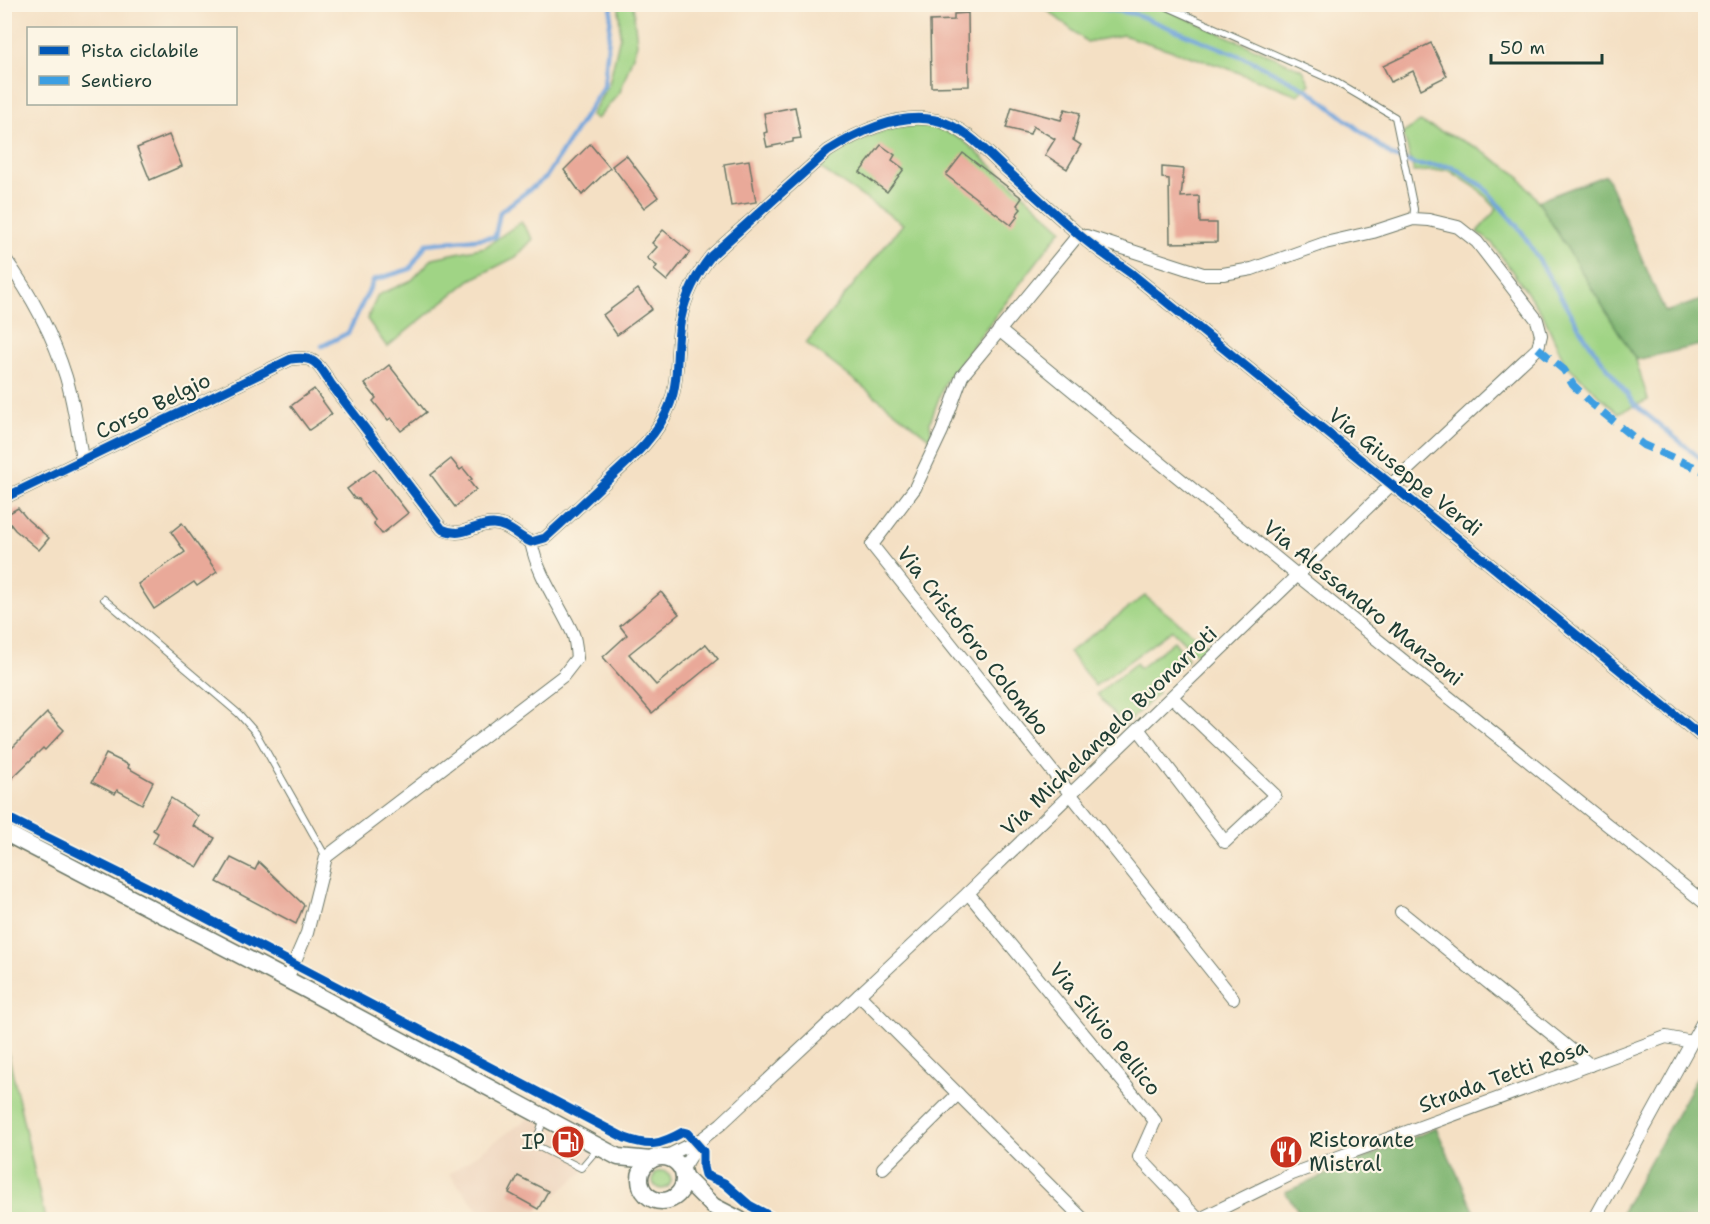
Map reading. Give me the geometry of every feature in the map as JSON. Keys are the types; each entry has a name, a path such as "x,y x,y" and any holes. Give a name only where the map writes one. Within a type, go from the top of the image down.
{"street":[{"path":"287,979 307,933 326,857 563,676 577,658 574,637 542,576 531,542 545,538 572,515 651,437 662,421 674,393 681,319 692,285 699,272 728,240 828,151 871,128 898,120 919,118 937,120 953,127 980,146 1079,234 1203,273 1223,274 1252,269 1325,243 1373,232 1413,219"},
{"name":"Via Michelangelo Buonarroti","path":"658,1159 703,1138 721,1124 1071,796 1297,575 1538,348 1542,335 1537,320 1478,242 1458,227 1429,220 1413,219"},
{"name":"Via Cristoforo Colombo","path":"1079,234 962,376 942,431 915,488 872,545 1233,998"},
{"name":"Via Giuseppe Verdi","path":"1079,234 1132,274 1706,740"},
{"path":"4,257 21,280 45,327 65,375 82,460"},
{"name":"Via Alessandro Manzoni","path":"999,330 1297,575 1706,904"},
{"name":"Corso Belgio","path":"4,498 291,359 311,359 319,364 338,393 442,529 457,534 493,524 509,529 531,542"},
{"path":"1138,730 1225,842 1275,795 1172,697"},
{"path":"4,832 287,979 618,1157 643,1191 655,1200 713,1206 740,1220"},
{"name":"Via Silvio Pellico","path":"968,893 1155,1121 1139,1157 1198,1219"},
{"path":"1401,912 1590,1065"},
{"path":"859,995 1084,1220"},
{"path":"1594,1220 1706,1016"},
{"name":"Strada Tetti Rosa","path":"1198,1219 1292,1174 1665,1037 1692,1042"},
{"path":"883,1168 958,1094"},
{"name":"Via Michelangelo Buonarroti","path":"683,1173 703,1138"},
{"path":"618,1157 672,1160 713,1206"},
{"path":"640,1185 642,1170 658,1159"},
{"path":"669,1200 681,1191 683,1173"}],"lane":[{"path":"1161,4 1334,81 1395,117 1414,209 1413,219"},
{"path":"104,598 239,714 256,733 326,857"},
{"path":"1692,1042 1706,1035"},
{"path":"544,1117 535,1144 581,1168 600,1147"}],"path":[{"path":"608,1130 643,1144"},
{"path":"705,1175 724,1183 749,1205 777,1220"}],"shaded area":[{"path":"530,1117 600,1157 528,1219 486,1219 449,1174"}],"green space":[{"path":"619,5 633,5 637,44 620,92 597,119 591,115 609,84 620,36"},
{"path":"1041,5 1157,5 1303,70 1310,84 1298,95 1224,67 1123,35 1087,42"},
{"path":"1420,122 1474,146 1517,174 1538,201 1636,360 1648,400 1618,413 1565,363 1543,315 1492,243 1477,232 1497,209 1478,189 1449,170 1414,172 1403,133"},
{"path":"930,124 963,140 1062,229 945,382 930,422 932,440 806,343 903,224 817,166 845,147 889,128"},
{"path":"1606,175 1665,312 1705,299 1705,344 1636,360 1538,201"},
{"path":"521,222 533,239 516,257 470,280 387,347 367,319 378,295 412,280 433,258 485,247"},
{"path":"1145,596 1207,645 1198,656 1172,630 1095,686 1069,652"},
{"path":"1174,641 1188,659 1153,686 1158,693 1124,726 1097,694 1136,663 1140,668"},
{"path":"5,1039 45,1219 5,1219"},
{"path":"1705,1063 1705,1219 1618,1219"},
{"path":"1436,1128 1478,1219 1304,1219 1285,1192"},
{"path":"662,1171 668,1174 671,1180 668,1186 662,1189 656,1186 653,1180 656,1174"}],"building":[{"path":"968,13 969,86 931,87 930,21 954,20 954,14"},
{"path":"1431,43 1447,76 1421,89 1413,71 1391,82 1383,66"},
{"path":"795,107 801,138 793,139 793,142 767,147 764,113"},
{"path":"1012,107 1061,120 1065,109 1080,113 1073,140 1081,145 1067,169 1045,155 1055,139 1033,126 1030,134 1006,128"},
{"path":"169,135 182,166 150,180 137,148"},
{"path":"590,144 610,168 582,195 564,170"},
{"path":"881,145 895,155 892,160 904,169 887,192 860,172"},
{"path":"963,153 1022,198 1017,205 1021,209 1011,225 946,175"},
{"path":"626,155 658,197 644,208 612,166"},
{"path":"749,160 756,202 731,206 724,164"},
{"path":"1162,167 1184,169 1181,197 1199,196 1200,223 1217,223 1217,242 1170,243 1169,179 1162,178"},
{"path":"663,230 690,252 667,281 654,270 657,266 647,258 657,247 652,243"},
{"path":"638,289 652,309 617,335 603,315"},
{"path":"389,365 426,412 401,431 391,418 388,420 373,401 376,398 365,384"},
{"path":"314,389 332,414 309,430 291,406"},
{"path":"451,459 472,479 469,481 476,490 455,507 431,475"},
{"path":"374,469 408,513 382,534 374,524 375,520 359,499 354,498 347,489"},
{"path":"18,508 49,538 39,550 15,530 4,516"},
{"path":"182,523 217,572 197,586 194,582 154,609 138,584 185,552 171,532"},
{"path":"661,592 679,614 629,654 656,685 706,644 718,659 652,713 603,657 627,635 620,626"},
{"path":"47,713 64,730 4,786 4,756"},
{"path":"106,754 129,765 128,768 153,782 142,804 117,790 115,794 92,782"},
{"path":"171,798 198,816 193,826 215,838 198,867 153,843 158,833 153,830"},
{"path":"231,858 255,870 259,862 304,905 296,924 217,882"},
{"path":"518,1176 548,1191 538,1209 509,1193"}],"waterway":[{"path":"322,346 348,333 374,280 410,269 426,244 495,237 500,212 546,177 604,86 612,4"},
{"path":"1079,4 1135,14 1250,60 1310,91 1392,156 1417,165 1451,166 1483,186 1522,232 1587,340 1635,405 1700,458 1706,460"}],"marked path":[{"path":"1538,348 1564,370 1573,385 1591,403 1643,445 1706,472"}],"cycle path":[{"path":"4,498 291,359 299,358 311,360 320,367 442,529 462,532 493,524 508,528 531,542 545,538 640,450 664,417 675,383 679,329 683,309 692,285 711,256 828,151 879,125 921,118 955,127 982,147 1084,239 1132,274 1706,740"},
{"path":"4,816 147,887 625,1138 641,1143 655,1143 668,1140 683,1132 687,1133 703,1151 705,1175 724,1183 749,1205 777,1220"}],"place":[{"name":"IP","path":"568,1142"},
{"name":"Ristorante Mistral","path":"1286,1152"}]}
